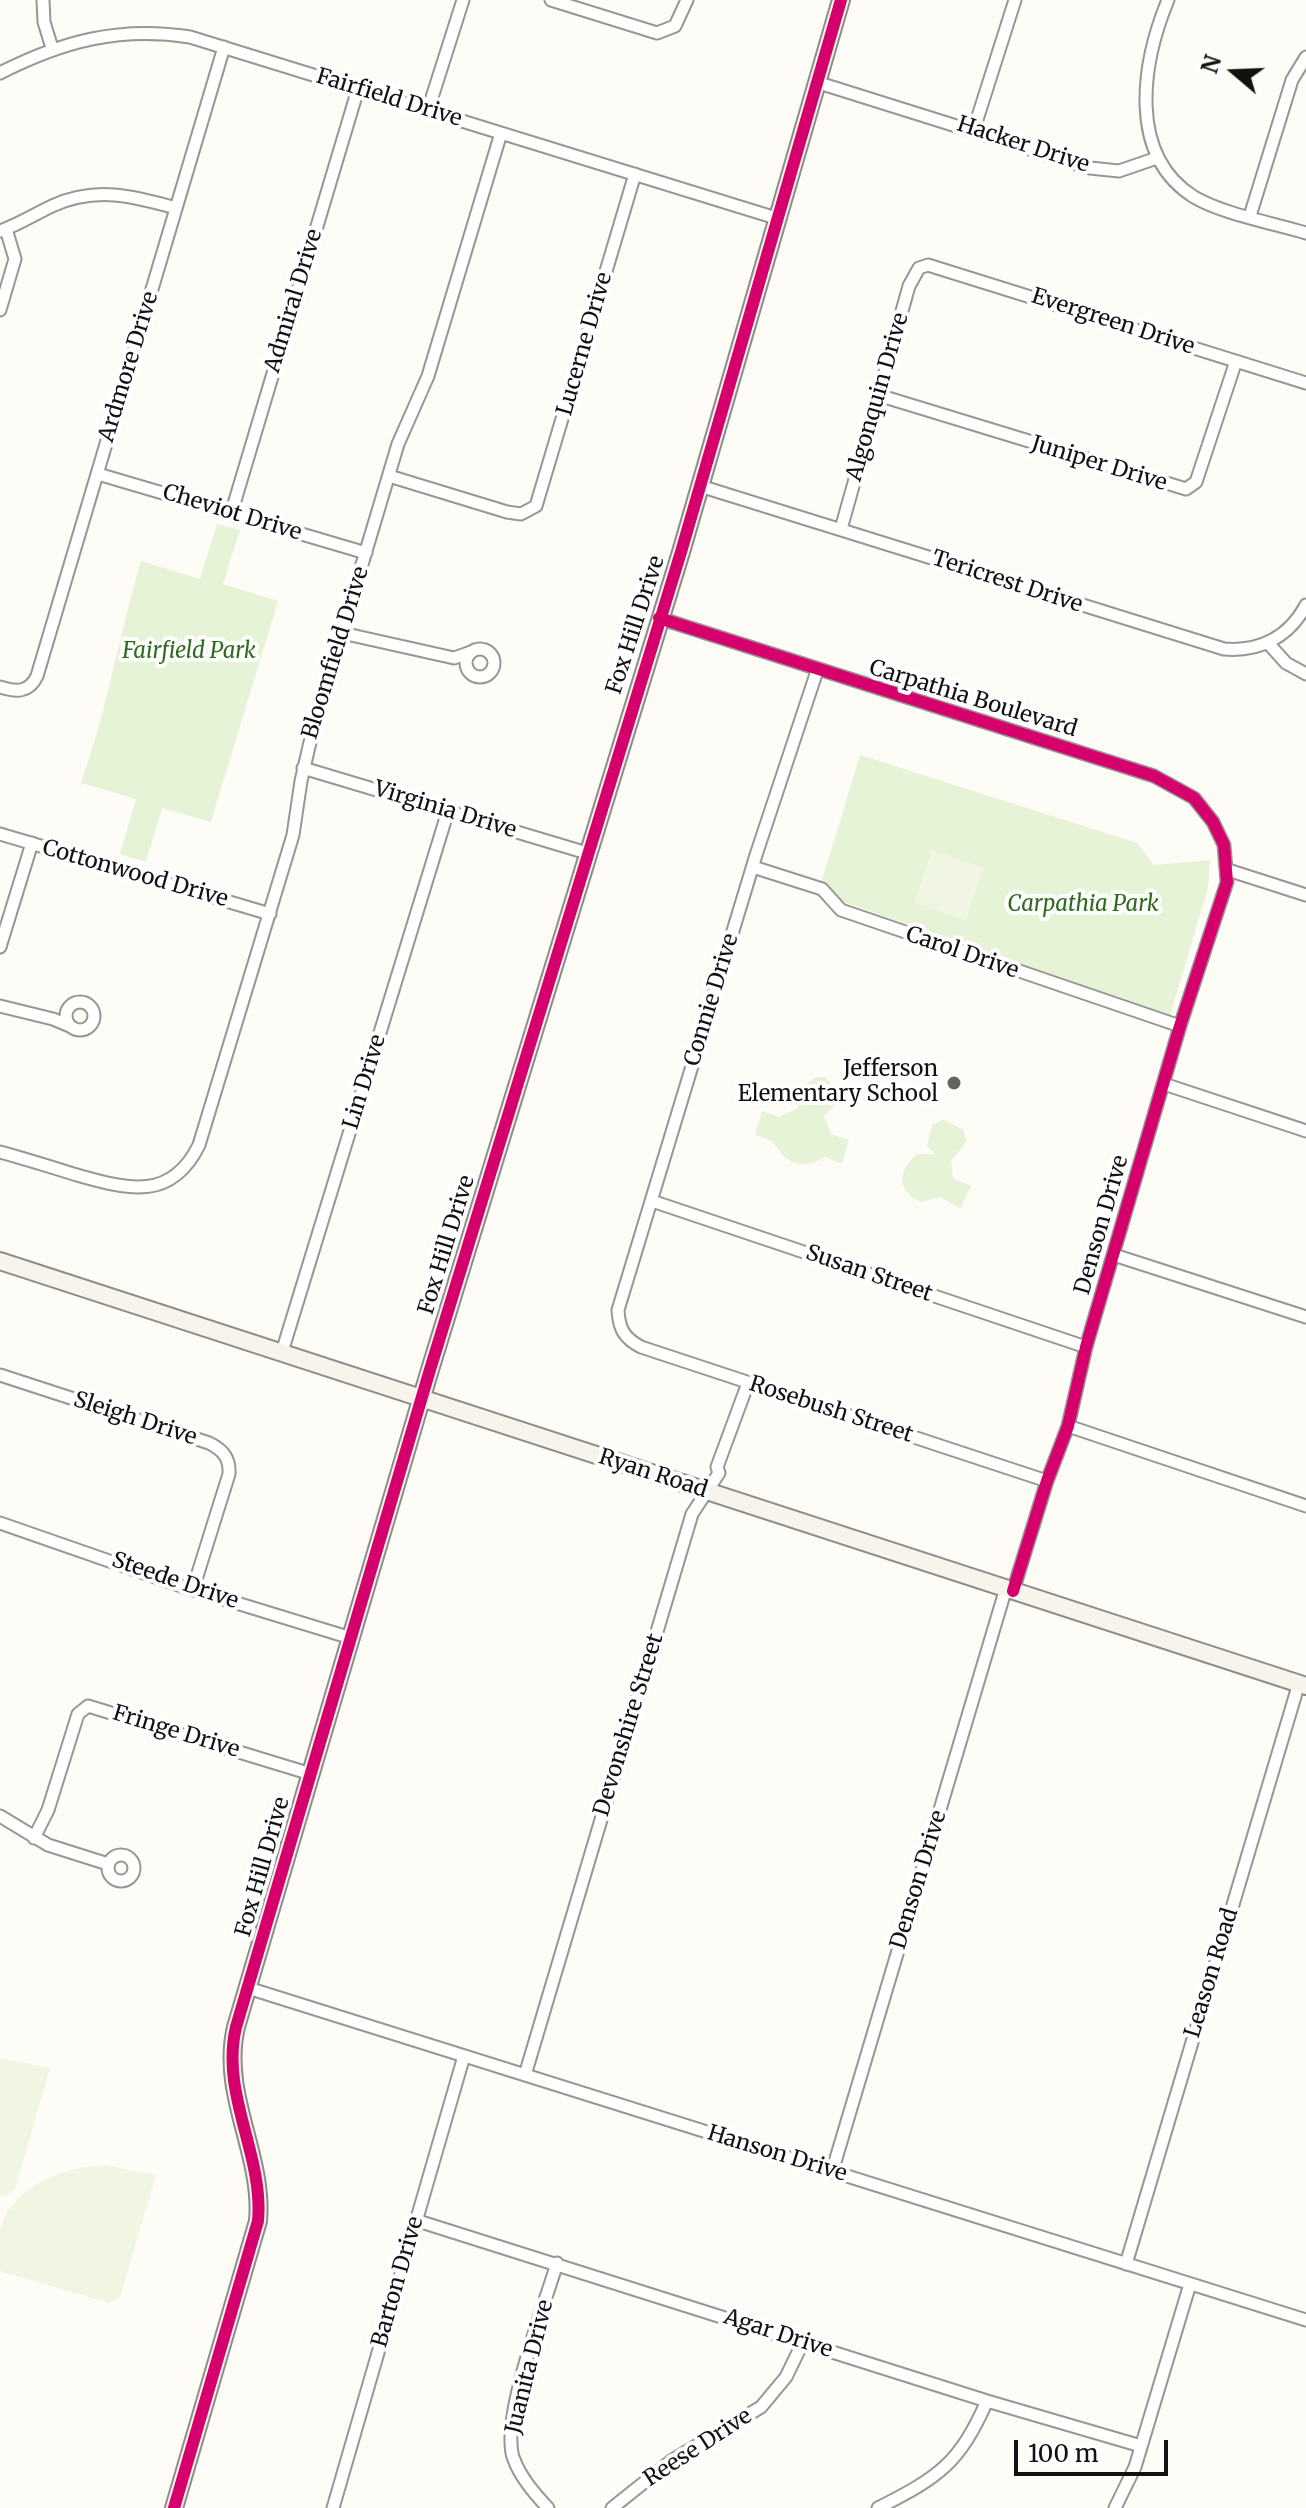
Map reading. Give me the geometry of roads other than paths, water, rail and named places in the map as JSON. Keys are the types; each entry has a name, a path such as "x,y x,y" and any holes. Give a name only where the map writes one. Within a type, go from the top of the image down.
{"street":[{"path":"43,0 44,22 52,48"},
{"path":"428,110 463,0"},
{"path":"551,0 651,32 670,30 679,20 687,0"},
{"name":"Fox Hill Drive","path":"174,2508 258,2221 257,2174 232,2071 233,2041 421,1398 700,486 841,0"},
{"path":"974,129 1015,0"},
{"path":"1168,0 1149,64 1145,98 1157,158 1196,198 1306,233"},
{"name":"Fairfield Drive","path":"0,73 52,48 93,37 132,32 190,37 776,218"},
{"name":"Ardmore Drive","path":"0,687 19,691 31,686 98,474 224,47"},
{"path":"1250,216 1292,80 1306,57"},
{"name":"Hacker Drive","path":"816,82 1104,171 1133,168 1157,158"},
{"name":"Admiral Drive","path":"231,514 358,89"},
{"name":"Bloomfield Drive","path":"0,1152 135,1190 162,1183 179,1173 195,1155 204,1134 293,835 303,768 389,476 405,426 428,376 501,133"},
{"name":"Lucerne Drive","path":"389,476 507,512 530,511 540,498 635,174"},
{"path":"0,310 15,259 3,230 62,202 94,194 131,195 176,208"},
{"name":"Evergreen Drive","path":"919,268 928,265 941,268 1306,383"},
{"name":"Algonquin Drive","path":"841,529 909,286 919,268"},
{"name":"Juniper Drive","path":"878,395 1186,489 1196,482 1236,361"},
{"name":"Cheviot Drive","path":"98,474 366,553"},
{"name":"Tericrest Drive","path":"700,486 1213,647 1243,650 1268,643"},
{"path":"1306,605 1290,628 1268,643 1278,656 1306,674"},
{"name":"Carpathia Boulevard","path":"659,618 1174,785 1194,798 1213,822 1224,845 1228,870"},
{"path":"342,633 454,658 474,675 483,676 491,672 494,663 492,655 484,650 454,658"},
{"path":"468,669 467,660 471,652"},
{"name":"Connie Drive","path":"621,1330 618,1310 753,867 817,671"},
{"name":"Virginia Drive","path":"303,768 587,853"},
{"name":"Lin Drive","path":"282,1352 448,811"},
{"name":"Cottonwood Drive","path":"0,834 270,914"},
{"path":"0,947 32,843"},
{"name":"Carol Drive","path":"753,867 822,889 841,910 1180,1026"},
{"path":"1228,870 1306,895"},
{"name":"Denson Drive","path":"832,2172 1009,1590 1068,1426 1086,1347 1180,1026 1223,898 1228,870"},
{"path":"0,1006 82,1029 90,1025 93,1012 84,1003 71,1005 53,1019"},
{"path":"71,1005 66,1017 74,1028"},
{"path":"1164,1084 1306,1131"},
{"name":"Susan Street","path":"652,1201 1086,1347"},
{"path":"1114,1255 1306,1317"},
{"name":"Ryan Road","path":"0,1261 1303,1684"},
{"name":"Rosebush Street","path":"621,1330 627,1339 641,1347 1047,1481"},
{"name":"Sleigh Drive","path":"0,1375 209,1443 222,1451 229,1463 229,1474 193,1589"},
{"name":"Devonshire Street","path":"525,2075 692,1514 719,1473 717,1467 748,1383"},
{"path":"1068,1426 1306,1506"},
{"name":"Steede Drive","path":"0,1523 193,1589 351,1638"},
{"name":"Leason Road","path":"1126,2264 1303,1684"},
{"name":"Fringe Drive","path":"34,1838 48,1810 78,1714 88,1706 311,1774"},
{"path":"0,1816 34,1838 108,1864"},
{"name":"Hanson Drive","path":"248,1988 1306,2320"},
{"name":"Barton Drive","path":"333,2508 464,2056"},
{"name":"Agar Drive","path":"415,2220 987,2401 1141,2446"},
{"name":"Juanita Drive","path":"548,2508 522,2477 510,2440 518,2395 557,2263"},
{"path":"1115,2508 1131,2477 1190,2284"},
{"name":"Reese Drive","path":"612,2508 671,2461 761,2407 786,2377 803,2342"},
{"path":"878,2508 947,2467 968,2441 987,2401"}],"place":[{"name":"Jefferson Elementary School","path":"954,1083"}],"park label":[{"name":"Fairfield Park","path":"189,652"},
{"name":"Carpathia Park","path":"1083,905"}]}
